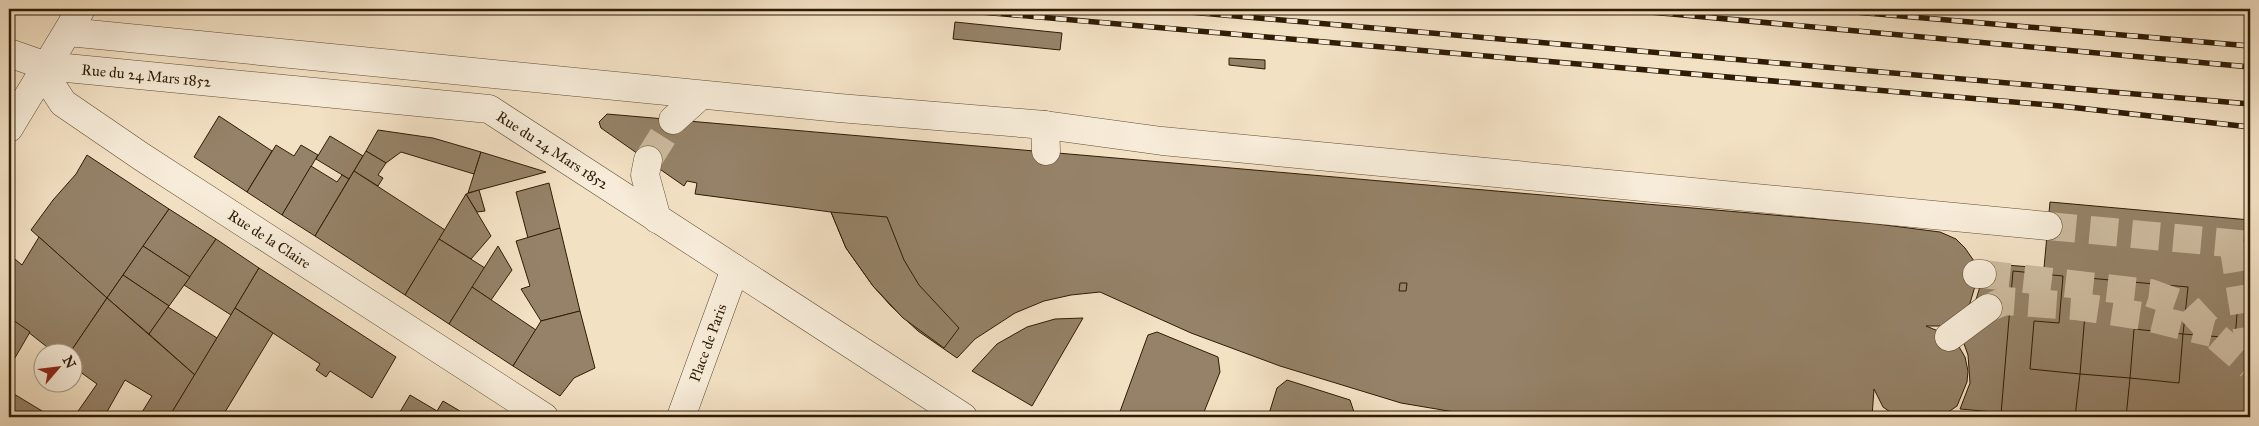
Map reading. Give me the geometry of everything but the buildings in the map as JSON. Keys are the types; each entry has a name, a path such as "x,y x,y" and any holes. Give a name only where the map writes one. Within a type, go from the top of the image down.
{"street":[{"path":"9,128 75,20 1046,138 1162,140 1894,218 2048,226"},
{"path":"9,53 46,66"},
{"name":"Rue du 24 Mars 1852","path":"46,66 489,109 964,417"},
{"name":"Rue de la Claire","path":"46,66 48,80 63,103 142,157 544,417"},
{"path":"673,120 701,95"},
{"path":"1162,140 1180,162"},
{"path":"648,160 645,175 657,218"},
{"name":"Place de Paris","path":"680,417 735,270"},
{"path":"1949,337 1988,308"}],"tunnel":[{"path":"648,160 673,120"},
{"path":"2048,226 2250,245"},
{"path":"2233,244 2250,349"},
{"path":"1982,274 2150,293 2187,306 2212,333 2250,366"},
{"path":"1988,308 2005,301 2075,306 2142,316 2212,333"}],"railway":[{"path":"946,9 2060,106 2250,127"},
{"path":"1155,9 2250,104"},
{"path":"1618,9 2250,67"},
{"path":"1820,9 2250,46"}]}
